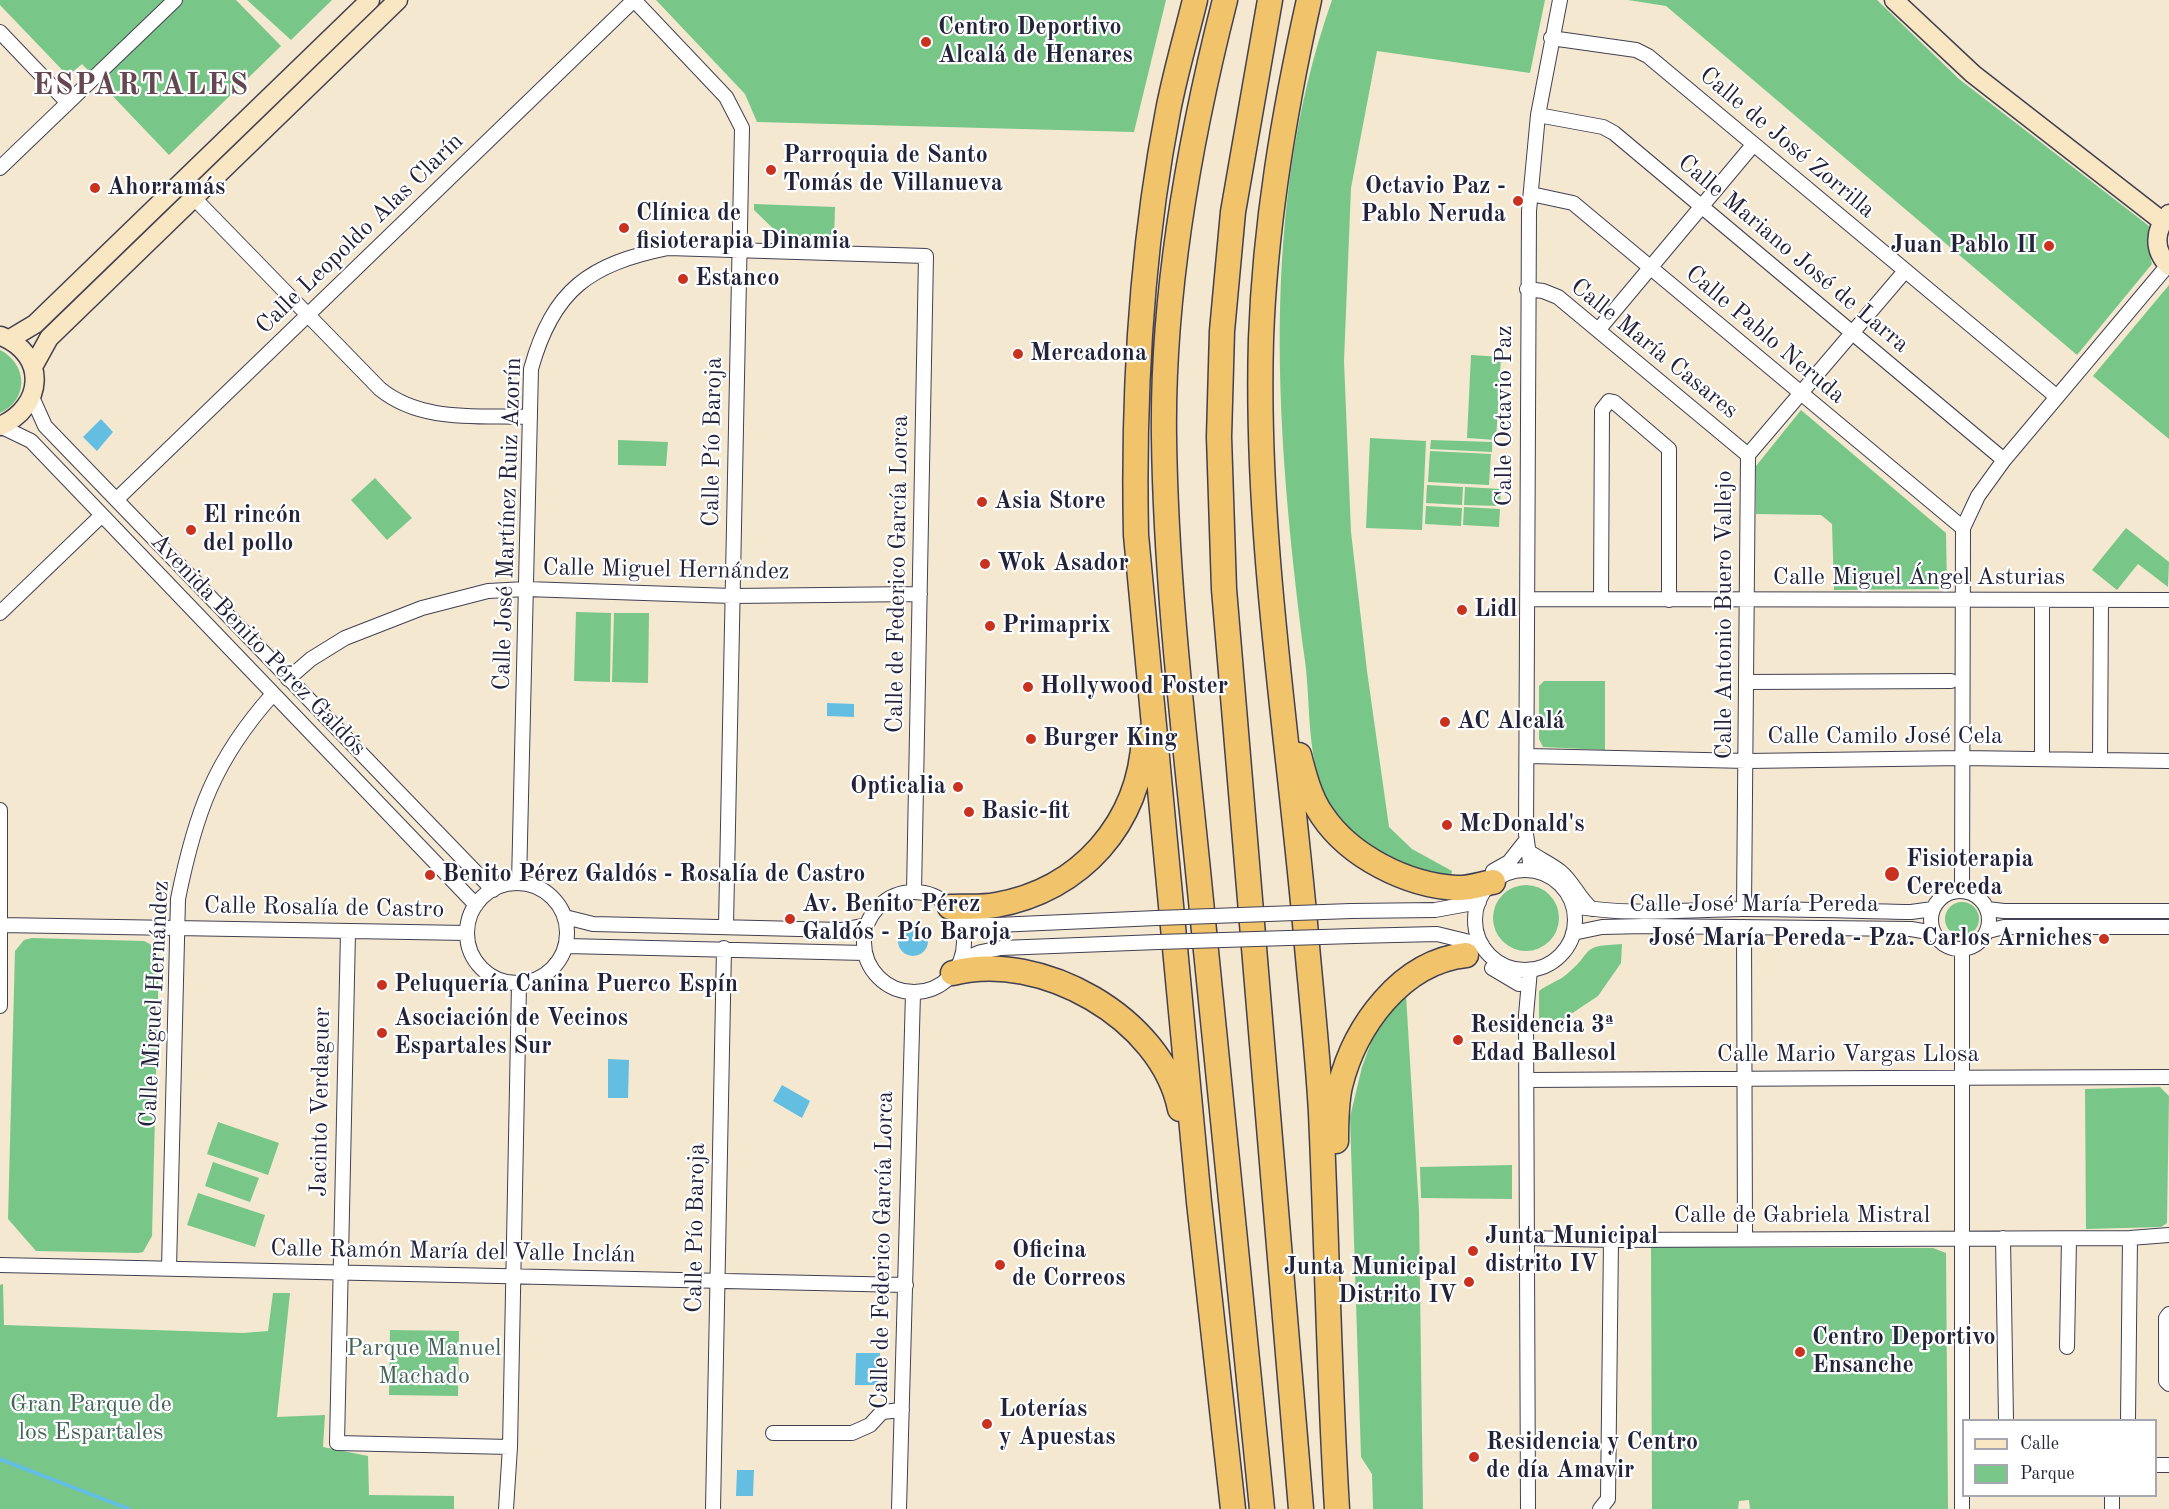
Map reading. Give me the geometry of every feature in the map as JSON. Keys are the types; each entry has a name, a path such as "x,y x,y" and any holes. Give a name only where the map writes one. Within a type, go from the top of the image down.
{"highway":[{"path":"1195,0 1168,110 1148,238 1137,366 1134,469 1137,555 1199,1202 1233,1509"},
{"path":"1225,0 1208,68 1178,238 1166,347 1164,437 1174,624 1262,1509"},
{"path":"1270,0 1252,91 1233,212 1222,331 1219,437 1224,588 1286,1312 1301,1374 1316,1508"},
{"path":"1252,91 1283,0"},
{"path":"1309,0 1279,145 1264,279 1261,341 1263,438 1275,626 1303,894 1321,1110 1330,1395"},
{"path":"954,914 994,906 1054,885 1090,859 1114,832 1133,797 1143,758 1144,722 1133,584 1137,555"},
{"path":"1275,626 1302,768 1322,815 1344,840 1366,857 1396,872 1424,883 1458,889 1482,890"},
{"path":"1316,1508 1330,1395 1336,1302 1336,1118 1340,1089 1347,1064 1363,1031 1406,978 1433,962 1480,953"},
{"path":"957,967 992,966 1023,971 1103,1003 1126,1021 1146,1042 1167,1071 1178,1098 1199,1202"},
{"path":"1227,1170 1242,1509"}],"street":[{"path":"0,168 175,0"},
{"path":"0,426 12,421 24,411 32,397 36,383 28,356 5,338 35,324 370,0"},
{"path":"33,367 49,338 398,0"},
{"name":"Calle Pío Baroja","path":"634,0 726,97 742,128 726,926"},
{"name":"Calle Leopoldo Alas Clarín","path":"117,500 634,0"},
{"name":"Calle Octavio Paz","path":"1531,869 1526,843 1529,756 1527,289 1531,194 1538,115 1560,0"},
{"path":"1894,0 1973,74 2166,217 2158,229 2158,249 2168,265 2004,460 1978,496 1963,528 1962,891"},
{"path":"0,32 67,102"},
{"name":"Calle de José Zorrilla","path":"1551,38 1636,50 1648,56 2057,397"},
{"name":"Calle Mariano José de Larra","path":"1538,115 1603,127 1614,133 2004,460"},
{"path":"1599,329 1753,145"},
{"name":"Calle Pablo Neruda","path":"1531,194 1573,203 1963,528"},
{"path":"194,198 395,401 416,410 441,414 530,417"},
{"name":"Calle José Martínez Ruiz Azorín","path":"519,884 531,369 539,341 551,315 577,285 598,269 627,257 668,248 926,256"},
{"name":"Calle de Federico García Lorca","path":"914,892 926,256"},
{"name":"Calle Antonio Buero Vallejo","path":"1744,909 1748,455 1905,271"},
{"name":"Calle María Casares","path":"1527,289 1543,291 1558,297 1748,455"},
{"name":"Avenida Benito Pérez Galdós","path":"32,397 45,426 493,890"},
{"path":"1601,599 1602,410 1609,401 1623,409 1669,449 1669,600"},
{"name":"Avenida Benito Pérez Galdós","path":"0,426 31,441 476,905"},
{"path":"0,613 102,515"},
{"name":"Calle Miguel Hernández","path":"288,679 311,659 345,638 422,608 488,591 526,589 732,596 920,594"},
{"name":"Calle Miguel Ángel Asturias","path":"1528,599 2169,600"},
{"path":"2042,600 2042,759"},
{"path":"2100,760 2102,600"},
{"path":"1746,682 1950,681"},
{"name":"Calle Miguel Hernández","path":"169,1269 178,898 189,846 204,796 228,750 273,694"},
{"name":"Calle Camilo José Cela","path":"1529,756 1747,761 1963,758 2169,761"},
{"path":"0,810 0,1006"},
{"path":"1524,985 1492,968 1480,953 1475,916 1482,890 1526,843 1578,889 1583,901 1592,909"},
{"name":"Calle Octavio Paz","path":"1516,871 1526,843"},
{"path":"1531,869 1556,881 1566,892 1573,906 1573,933 1560,955 1550,963 1530,970 1513,968 1437,934 1001,948 981,952 957,967 932,989 913,993 897,989 882,981 871,969 865,953 867,925 874,912 885,901 899,894 914,892 934,896 954,914 976,925 996,926 1157,918 1435,910 1482,890 1516,871 1531,869"},
{"path":"519,884 539,888 550,895 565,917 566,946 554,968 541,978 519,984 501,981 488,974 476,962 469,948 467,933 476,905 493,890 519,884"},
{"path":"1988,931 1987,909 1973,894 1962,891 1943,897 1934,909 1931,921 1934,933 1942,943 1962,950 1974,947 1988,931 2004,927 2169,927"},
{"name":"Calle José María Pereda","path":"1573,906 1635,912 1744,909 1911,912 1934,909"},
{"path":"1987,909 2169,911"},
{"path":"954,914 964,936 957,967"},
{"path":"565,917 593,924 831,930 867,925"},
{"name":"Calle Rosalía de Castro","path":"1,925 467,933"},
{"path":"1524,985 1558,964 1586,935 1615,931 1620,927"},
{"name":"Calle José María Pereda","path":"1573,933 1620,927 1911,929 1934,933"},
{"path":"1744,927 1745,1238"},
{"name":"Jacinto Verdaguer","path":"348,932 337,1443 510,1447"},
{"path":"566,946 865,953"},
{"name":"Calle Pío Baroja","path":"713,1509 724,948"},
{"path":"1962,950 1962,1509"},
{"path":"1513,968 1524,985"},
{"path":"1528,1509 1527,1080 1524,985 1530,970"},
{"path":"506,1509 510,1447 519,984"},
{"name":"Calle de Federico García Lorca","path":"899,1509 913,993"},
{"name":"Calle Mario Vargas Llosa","path":"1527,1080 1745,1076 2169,1077"},
{"name":"Calle de Gabriela Mistral","path":"1528,1238 1611,1240 2068,1239 2167,1236"},
{"path":"2003,1238 2006,1419"},
{"path":"2128,1419 2130,1238"},
{"path":"2067,1347 2068,1239"},
{"path":"1600,1509 1608,1499 1611,1240"},
{"name":"Calle Ramón María del Valle Inclán","path":"0,1265 906,1285"},
{"path":"2169,1314 2166,1317 2166,1381 2169,1384"},
{"path":"773,1433 852,1433 870,1425 882,1412 902,1410"},
{"path":"507,1472 513,1509"}],"green space":[{"path":"0,0 236,0 281,46 169,155 82,64 68,76 0,5"},
{"path":"247,0 332,0 291,40"},
{"name":"Centro Deportivo Alcalá de Henares","path":"656,0 1166,0 1134,132 757,122 745,94"},
{"path":"1332,0 1545,0 1530,73 1377,51 1351,188 1344,361 1351,532 1367,671 1389,827 1412,849 1452,871 1450,882 1433,879 1411,870 1351,835 1329,803 1316,770 1313,752 1287,495 1281,412 1280,328 1283,245 1292,162 1308,80"},
{"path":"1628,0 1877,0 1959,79 2149,226 2147,243 2152,264 2077,355 1666,6"},
{"path":"754,204 835,207 834,242 786,241 754,210"},
{"path":"2169,285 2169,439 2093,376"},
{"path":"0,350 16,364 21,382 16,400 0,413"},
{"path":"1471,355 1501,357 1496,440 1467,438"},
{"path":"1801,410 1946,533 1947,589 1834,590 1832,524 1821,515 1756,514 1756,466"},
{"path":"1370,438 1426,441 1422,530 1366,528"},
{"path":"618,440 668,442 666,466 618,465"},
{"path":"1431,440 1492,442 1492,452 1430,449"},
{"path":"1430,451 1491,454 1489,485 1428,482"},
{"path":"375,478 412,518 387,540 351,500"},
{"path":"1427,485 1463,487 1462,505 1426,503"},
{"path":"1465,487 1501,489 1500,506 1464,505"},
{"path":"1426,506 1462,508 1461,526 1425,524"},
{"path":"1464,507 1500,509 1499,527 1463,525"},
{"path":"2126,528 2169,562 2168,587 2138,564 2117,590 2092,570"},
{"path":"576,612 611,613 610,682 574,681"},
{"path":"614,613 649,613 648,683 612,682"},
{"path":"1544,681 1605,681 1605,750 1543,747 1539,739 1539,686"},
{"path":"1520,885 1532,885 1544,890 1554,900 1559,918 1557,931 1544,946 1532,951 1520,951 1508,946 1498,936 1493,924 1493,912 1498,900 1508,890"},
{"path":"1962,902 1974,907 1979,919 1974,931 1962,936 1950,931 1945,919 1950,907"},
{"path":"32,938 144,941 150,944 159,955 152,1236 143,1252 36,1251 8,1219 15,951 24,940"},
{"path":"1622,944 1621,963 1598,996 1562,1020 1539,1020 1539,991 1561,979 1593,948"},
{"path":"1406,995 1419,1211 1423,1509 1373,1509 1372,1474 1361,1457 1350,1117 1362,1067 1376,1029"},
{"path":"2160,1087 2169,1096 2167,1223 2161,1227 2086,1229 2085,1089"},
{"path":"218,1122 279,1143 268,1175 207,1154"},
{"path":"213,1162 259,1178 250,1202 205,1186"},
{"path":"1512,1165 1512,1199 1421,1198 1420,1167"},
{"path":"198,1193 265,1215 255,1247 187,1225"},
{"name":"Centro Deportivo Ensanche","path":"1651,1247 1933,1248 1946,1253 1948,1509 1750,1509 1749,1500 1739,1501 1738,1509 1652,1509"},
{"name":"Gran Parque de los Espartales","path":"3,1284 4,1325 243,1333 268,1331 273,1293 290,1293 277,1417 325,1415 323,1447 368,1456 369,1495 454,1496 454,1509 0,1509 0,1285"},
{"name":"Parque Manuel Machado","path":"390,1330 459,1331 458,1396 389,1395"}],"water":[{"path":"101,419 113,432 97,451 83,437"},
{"path":"827,703 854,704 854,717 827,716"},
{"path":"913,926 923,931 928,941 923,951 913,956 903,951 898,941 903,931"},
{"path":"608,1059 629,1060 628,1098 608,1098"},
{"path":"782,1085 810,1101 802,1118 773,1101"},
{"path":"856,1353 880,1353 878,1385 855,1385"},
{"path":"737,1470 754,1470 753,1496 736,1496"}],"waterway":[{"path":"0,1459 129,1509"}],"place":[{"name":"Centro Deportivo Alcalá de Henares","path":"926,42"},
{"name":"Parroquia de Santo Tomás de Villanueva","path":"771,170"},
{"name":"Ahorramás","path":"95,188"},
{"name":"Octavio Paz - Pablo Neruda","path":"1518,201"},
{"name":"Clínica de fisioterapia Dinamia","path":"624,228"},
{"name":"Juan Pablo II","path":"2049,246"},
{"name":"Estanco","path":"683,279"},
{"name":"Mercadona","path":"1018,354"},
{"name":"Asia Store","path":"982,502"},
{"name":"El rincón del pollo","path":"191,530"},
{"name":"Wok Asador","path":"985,564"},
{"name":"Lidl","path":"1462,610"},
{"name":"Primaprix","path":"990,626"},
{"name":"Hollywood Foster","path":"1028,687"},
{"name":"AC Alcalá","path":"1445,722"},
{"name":"Burger King","path":"1031,739"},
{"name":"Opticalia","path":"958,787"},
{"name":"Basic-fit","path":"969,812"},
{"name":"McDonald's","path":"1447,825"},
{"name":"Fisioterapia Cereceda","path":"1892,874"},
{"name":"Benito Pérez Galdós - Rosalía de Castro","path":"430,875"},
{"name":"Av. Benito Pérez Galdós - Pío Baroja","path":"790,919"},
{"name":"José María Pereda - Pza. Carlos Arniches","path":"2104,939"},
{"name":"Peluquería Canina Puerco Espín","path":"382,985"},
{"name":"Asociación de Vecinos Espartales Sur","path":"382,1033"},
{"name":"Residencia 3ª Edad Ballesol","path":"1458,1040"},
{"name":"Junta Municipal distrito IV","path":"1473,1251"},
{"name":"Oficina de Correos","path":"1000,1265"},
{"name":"Junta Municipal Distrito IV","path":"1469,1282"},
{"name":"Centro Deportivo Ensanche","path":"1800,1352"},
{"name":"Loterías y Apuestas","path":"987,1424"},
{"name":"Residencia y Centro de día Amavir","path":"1474,1457"}],"district":[{"name":"ESPARTALES","path":"141,86"}]}
